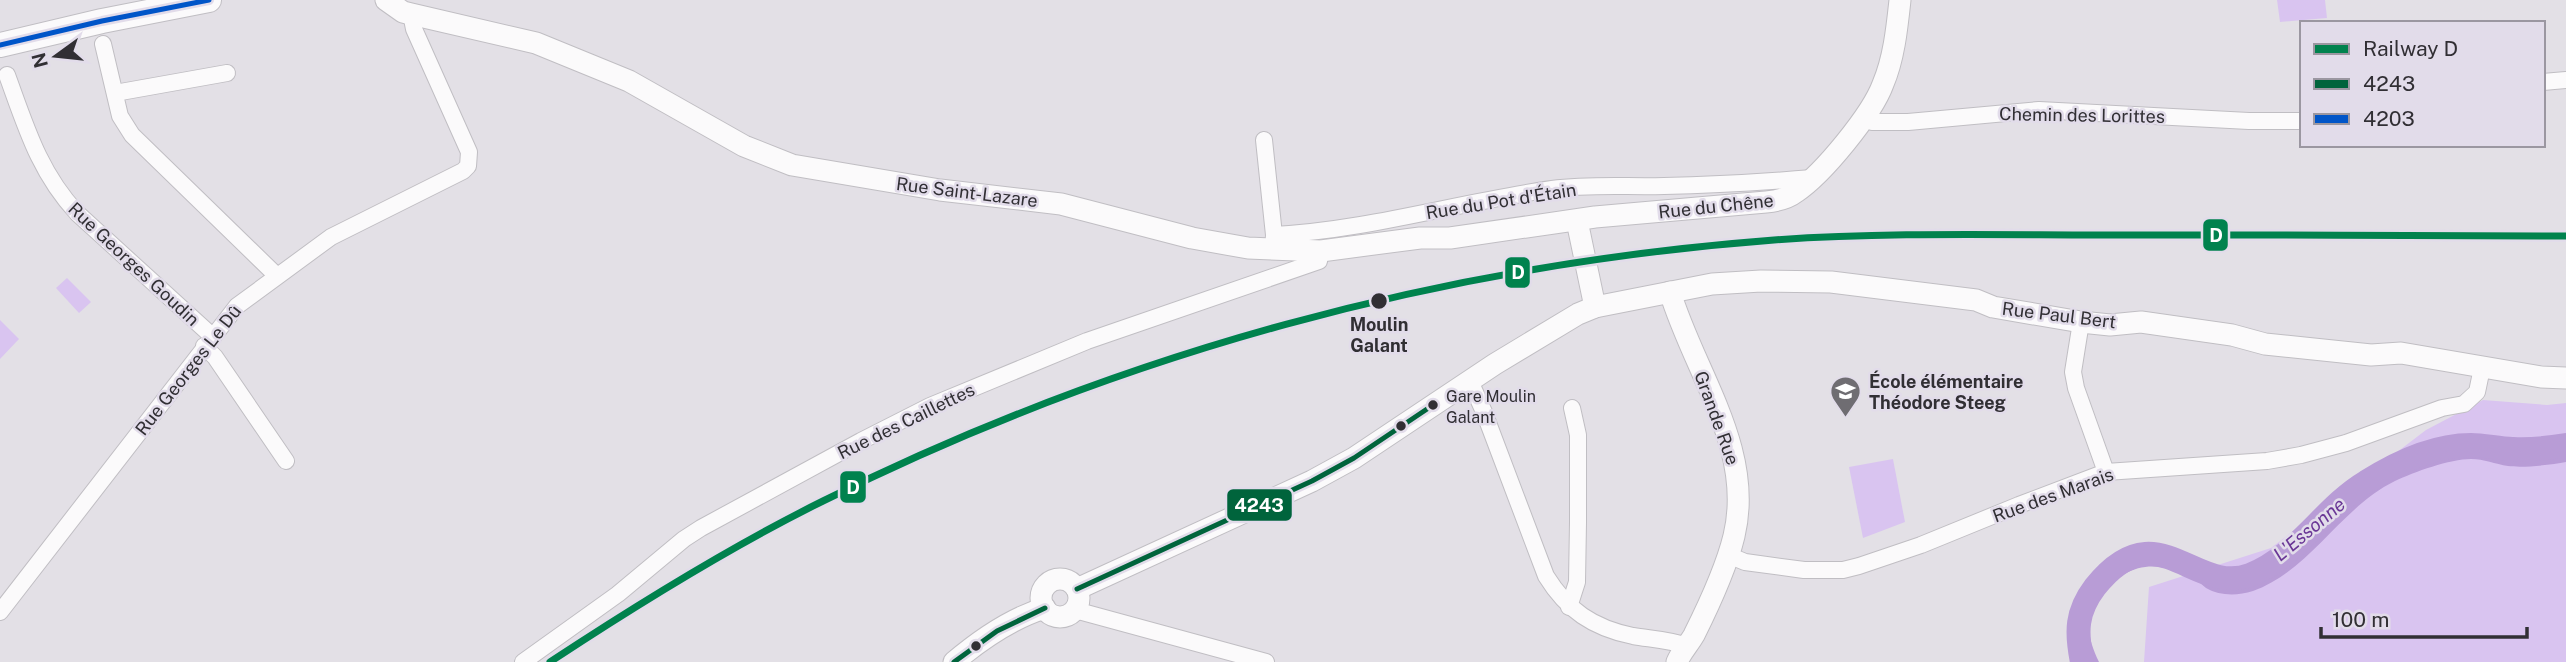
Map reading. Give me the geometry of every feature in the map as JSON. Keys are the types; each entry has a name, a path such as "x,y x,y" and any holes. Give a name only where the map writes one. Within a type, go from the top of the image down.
{"main road":[{"path":"0,33 140,0"},
{"path":"0,45 91,23 209,0"}],"street":[{"name":"Rue Saint-Lazare","path":"386,0 411,15 536,43 629,81 744,146 792,165 940,190 1061,204 1192,238 1274,243 1321,251 1420,238 1450,238 1577,220"},
{"name":"Rue du Chêne","path":"1577,220 1776,201 1796,193 1813,178 1863,118 1884,83 1895,40 1900,0"},
{"name":"Rue Georges Le Dû","path":"0,612 237,306 331,237 463,171 468,166 469,152 428,62 411,15"},
{"path":"103,44 120,116 132,135 277,276"},
{"path":"115,93 227,73"},
{"name":"Rue Georges Goudin","path":"7,75 38,156 61,195 208,341 215,357 286,461"},
{"path":"2545,82 2566,80"},
{"name":"Chemin des Lorittes","path":"1863,118 1872,122 1908,122 2039,110 2249,121 2300,121"},
{"path":"1264,140 1274,243"},
{"name":"Rue du Pot d'Étain","path":"1274,243 1486,200 1556,189 1737,184 1813,178"},
{"path":"1577,220 1595,307"},
{"name":"Rue des Caillettes","path":"523,662 618,594 692,533 860,441 930,406 1054,354 1319,261 1321,251"},
{"name":"Rue Paul Bert","path":"1076,599 1354,458 1578,314 1595,307 1734,282 1831,282 1976,300 1993,307 2081,322 2110,325 2140,322 2232,335 2265,344 2371,355 2401,353 2541,377 2566,378"},
{"name":"Grande Rue","path":"1670,292 1734,455 1739,498 1734,536 1728,555 1694,635 1682,654"},
{"path":"2081,322 2073,372 2076,388 2106,472"},
{"name":"Rue des Marais","path":"1728,555 1745,562 1771,566 1804,570 1843,570 1921,545 2106,472 2267,461 2346,443 2442,408 2464,404 2477,392 2482,368"},
{"path":"1470,381 1546,576 1569,607 1601,627 1682,654"},
{"path":"1569,607 1577,582 1578,435 1572,408"},
{"path":"1076,599 1065,616 1059,616 1045,608 1041,596 1051,582 1062,579 1068,581 1076,599 1266,662"},
{"path":"954,662 972,647 1023,616 1045,608"}],"shaded area":[{"path":"2277,0 2325,0 2327,18 2280,22"},
{"path":"67,278 91,302 79,313 56,288"},
{"path":"0,320 19,339 0,359"},
{"path":"2483,400 2547,405 2566,403 2566,662 2144,662 2149,587 2271,548 2426,430"},
{"path":"2459,445 2514,450 2566,445 2566,462 2514,467 2471,459 2453,461 2403,477 2375,493 2358,507 2292,569 2247,593 2217,593 2194,578 2167,568 2142,567 2131,571 2110,586 2092,615 2090,637 2099,662 2082,662 2078,632 2084,605 2095,587 2118,565 2139,555 2160,556 2220,575 2241,576 2264,568 2283,555 2346,497 2375,476 2407,460"},
{"path":"1893,459 1905,522 1863,538 1849,467"}],"waterway":[{"name":"L'Essonne","path":"2082,662 2078,632 2084,605 2095,587 2117,565 2138,555 2157,554 2211,575 2230,578 2250,575 2282,556 2351,492 2416,456 2457,446 2526,449 2566,445"}],"rail line":[{"name":"D","path":"550,662 718,557 823,501 936,448 1050,401 1167,360 1286,324 1406,295 1528,271 1650,252 1816,237 1943,234 2566,236"}],"transit line":[{"name":"4203","path":"0,45 209,0"},
{"name":"4243","path":"1077,589 1312,481 1354,458 1433,405"},
{"name":"4243","path":"954,662 997,631 1045,608"}],"place":[{"name":"Moulin Galant","path":"1379,301"},
{"name":"Gare Moulin Galant","path":"1433,405"},
{"name":"École élémentaire Théodore Steeg","path":"1846,418"}]}
